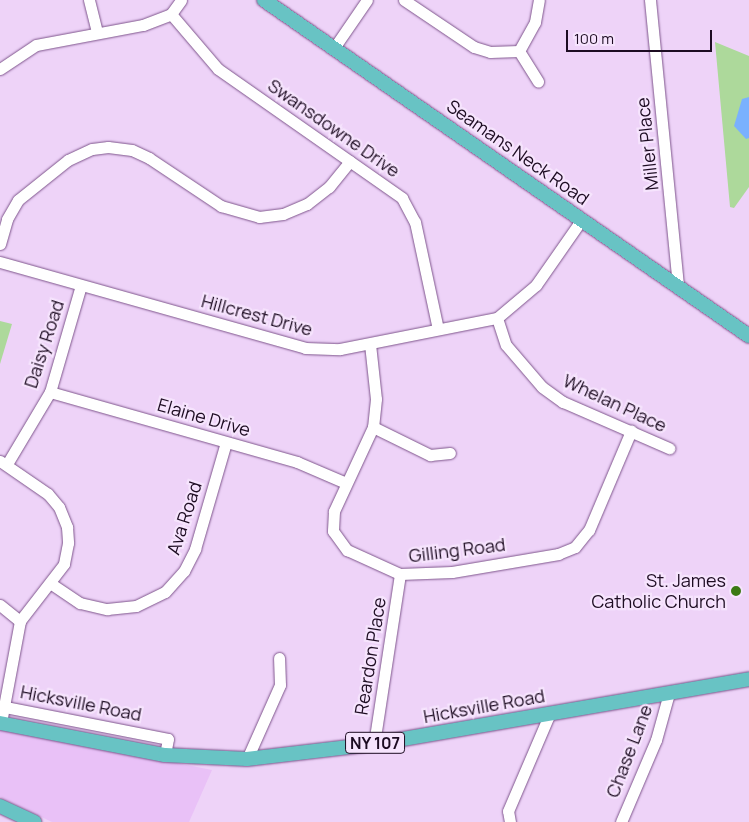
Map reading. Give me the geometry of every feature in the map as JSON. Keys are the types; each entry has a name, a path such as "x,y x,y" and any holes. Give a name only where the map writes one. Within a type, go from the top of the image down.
{"main road":[{"name":"Seamans Neck Road","path":"264,0 749,336"},
{"name":"Hicksville Road","path":"1,723 165,755 247,760 374,744 749,679"},
{"path":"0,806 34,822"}],"street":[{"path":"89,0 97,32"},
{"path":"0,69 36,45 97,32 143,25 171,14 181,0"},
{"path":"334,48 367,0"},
{"path":"404,0 474,48 490,52 519,51"},
{"path":"519,51 535,22 539,0"},
{"name":"Miller Place","path":"650,0 678,285"},
{"name":"Swansdowne Drive","path":"171,14 218,69 393,190 410,209 438,329"},
{"path":"519,51 538,81"},
{"path":"0,244 7,219 18,200 68,160 92,149 108,147 132,150 149,158 221,206 259,217 283,214 307,204 329,186 350,161"},
{"name":"Hillcrest Drive","path":"0,262 305,348 340,349 497,318 536,285 582,219"},
{"name":"Daisy Road","path":"3,462 50,392 81,285"},
{"name":"Whelan Place","path":"497,318 506,345 542,387 563,402 669,448"},
{"name":"Gilling Road","path":"370,344 376,400 373,427 346,483 332,522 338,542 356,556 400,574 452,572 558,554 575,547 589,530 631,431"},
{"name":"Elaine Drive","path":"50,392 297,462 346,483"},
{"path":"373,427 430,455 450,453"},
{"name":"Ava Road","path":"50,583 80,604 106,609 136,606 165,592 184,571 195,549 226,442"},
{"path":"1,723 2,707 20,621 50,583 66,558 67,527 60,507 48,494 3,462"},
{"name":"Reardon Place","path":"374,744 400,574"},
{"path":"0,605 20,621"},
{"path":"247,760 280,685 279,658"},
{"name":"Chase Lane","path":"621,822 656,740 669,693"},
{"name":"Hicksville Road","path":"2,707 168,739 165,755"},
{"path":"509,821 508,811 550,713"}],"shaded area":[{"path":"0,728 212,770 189,822 52,822 0,797"}],"green space":[{"path":"715,42 749,56 749,187 734,208 730,207"},
{"path":"0,321 12,324 0,364"}],"water":[{"path":"749,97 749,138 746,139 734,126 742,99"}],"place":[{"name":"St. James Catholic Church","path":"736,591"}]}
